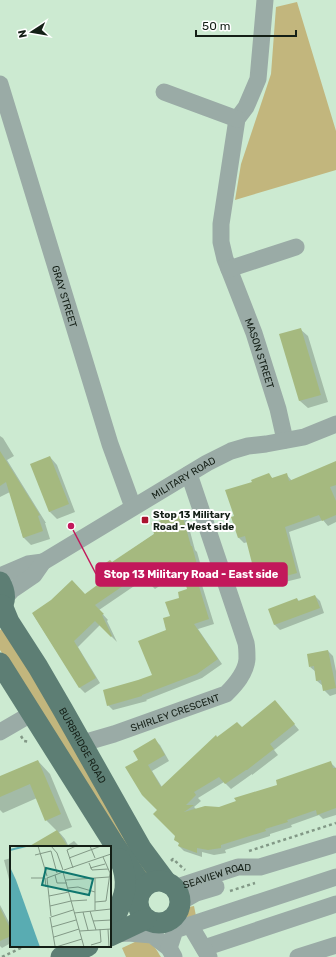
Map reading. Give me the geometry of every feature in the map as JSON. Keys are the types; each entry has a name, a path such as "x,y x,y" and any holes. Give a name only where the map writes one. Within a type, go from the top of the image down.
{"main road":[{"name":"BURBRIDGE ROAD","path":"2,598 9,622 38,667 83,743 141,848 174,891"},
{"path":"0,663 139,881 142,904 152,922 165,922 172,919 176,915 179,908 174,891 160,881 147,885 142,904 112,928"},
{"path":"112,928 124,899 126,883 123,868 114,844"},
{"path":"50,957 63,947"},
{"path":"61,957 68,956 86,947"}],"street":[{"name":"MASON STREET","path":"265,0 258,78 246,106 237,119 222,224 221,242 225,259 254,333 278,409 285,440"},
{"name":"GRAY STREET","path":"0,84 110,444 133,507"},
{"path":"164,92 237,119"},
{"path":"229,269 296,247"},
{"name":"MILITARY ROAD","path":"0,576 28,564 43,562 207,463 231,451 248,446 304,437 336,424"},
{"name":"SHIRLEY CRESCENT","path":"83,743 114,734 226,694 234,686 243,672 247,660 246,643 189,474"},
{"name":"MILITARY ROAD","path":"2,598 34,575 43,562"},
{"path":"0,732 32,714"},
{"name":"SEAVIEW ROAD","path":"174,891 238,867 260,874 336,844"},
{"path":"171,952 174,930 336,877"},
{"path":"190,925 206,952 336,904"},
{"path":"112,928 128,933 152,935 171,952"},
{"path":"298,957 336,944"}],"path":[{"path":"246,852 336,823"},
{"path":"173,859 184,870 192,869"},
{"path":"224,893 260,874"},
{"path":"2,957 23,947"}],"shaded area":[{"path":"297,2 336,131 336,170 235,200 241,164 271,74 276,7"},
{"path":"4,628 152,872 143,877 0,650 0,630"},
{"path":"194,906 196,916 175,926 189,907"},
{"path":"137,941 152,944 161,957 126,957 122,948"}],"building":[{"path":"301,328 321,395 299,401 279,334"},
{"path":"0,451 40,515 38,516 43,531 23,538 6,482 0,486"},
{"path":"50,456 69,504 49,512 30,464"},
{"path":"336,461 336,485 330,487 336,501 336,515 322,521 319,515 285,527 297,573 271,580 268,567 254,571 245,536 238,538 231,517 234,516 225,490 252,482 251,480 269,473 272,478 287,473 289,481"},
{"path":"182,514 201,579 197,580 209,619 194,624 218,659 197,674 142,696 107,706 103,690 152,675 138,641 166,630 163,618 170,616 165,602 179,598 178,592 187,589 182,569 172,572 171,570 149,584 142,573 95,605 104,614 102,615 112,636 111,637 95,621 74,641 96,678 79,688 32,613 51,600 72,580 85,594 104,580 97,569 110,560 112,562 154,534 151,523"},
{"path":"315,595 320,608 274,625 268,609 297,598 298,601"},
{"path":"328,650 336,688 323,691 321,680 316,681 314,666 309,667 307,654"},
{"path":"275,700 295,724 270,744 274,749 247,770 225,784 219,777 194,792 196,795 186,805 194,805 184,812 205,806 219,807 236,801 234,798 277,785 276,780 331,761 333,768 336,768 336,808 317,815 316,810 287,820 288,822 265,829 266,831 221,845 221,848 208,850 197,848 197,853 178,846 179,843 174,840 175,836 153,814 157,810 142,795 125,767 138,760 133,751 155,738 165,755 148,765 161,787 216,735 217,737 237,722 242,727"},
{"path":"38,760 61,814 45,821 30,784 0,797 0,776"},
{"path":"57,830 67,846 30,846"},
{"path":"0,908 10,928 10,936 0,941"}],"place":[{"name":"Stop 13 Military Road - West side","path":"145,520"},
{"name":"Stop 13 Military Road - East side","path":"71,526"}]}
